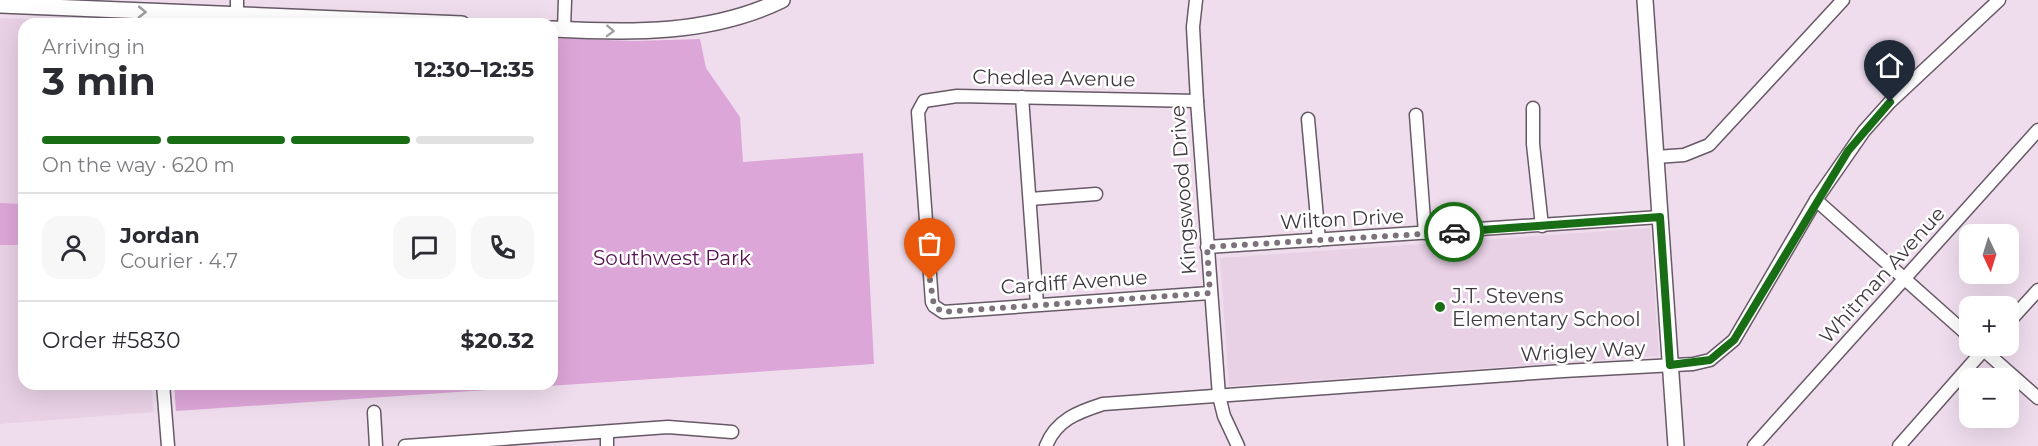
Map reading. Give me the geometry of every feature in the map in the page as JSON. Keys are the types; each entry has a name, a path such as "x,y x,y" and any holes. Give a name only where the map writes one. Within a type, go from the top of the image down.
{"main road":[{"path":"175,12 214,5 226,0"},
{"path":"558,29 675,29 711,24 782,0"},
{"path":"1645,0 1676,446"},
{"path":"0,5 175,12 239,9 373,18"}],"street":[{"path":"558,29 565,0"},
{"name":"Kingswood Drive","path":"1196,0 1193,27 1197,102 1219,396 1224,416 1238,446"},
{"path":"1656,157 1684,155 1709,145 1843,0"},
{"name":"Wrigley Way","path":"1046,446 1059,423 1084,410 1103,405 1670,365 1710,360 1734,340 1816,200 1864,131 1890,102 1999,0"},
{"name":"Chedlea Avenue","path":"941,310 932,302 918,112 924,101 957,96 1022,96 1197,102"},
{"path":"1022,96 1037,304"},
{"path":"1533,108 1533,144 1542,226"},
{"path":"1416,115 1425,234"},
{"path":"1308,119 1319,240"},
{"name":"Whitman Avenue","path":"1754,446 2038,130"},
{"path":"1030,199 1096,194"},
{"path":"1816,200 1959,328"},
{"name":"Wilton Drive","path":"1207,247 1660,217"},
{"path":"2019,311 2038,290"},
{"name":"Cardiff Avenue","path":"941,310 1210,293"},
{"path":"1899,446 1975,356"},
{"path":"1993,356 2038,398"},
{"path":"164,390 168,446"},
{"path":"374,412 376,446"},
{"path":"405,446 668,427 732,432"},
{"path":"607,433 607,446"}],"shaded area":[{"path":"0,18 18,19 18,390 152,390 153,412 0,424"},
{"name":"J.T. Stevens Elementary School","path":"1650,228 1659,356 1229,386 1220,258"}],"green space":[{"name":"Southwest Park","path":"558,38 635,41 700,39 706,68 740,117 743,162 863,153 874,364 558,385"},
{"path":"0,203 18,204 18,245 0,245"},
{"name":"Southwest Park","path":"174,390 488,390 176,411"}],"way so far":[{"path":"930,280 932,302 943,312 1112,298 1210,293 1207,247 1454,232"}],"place":[{"name":"J.T. Stevens Elementary School","path":"1440,307"}],"route":[{"path":"1454,232 1660,217 1670,365 1693,364 1710,360 1734,340 1816,200 1848,151 1890,102"}]}
